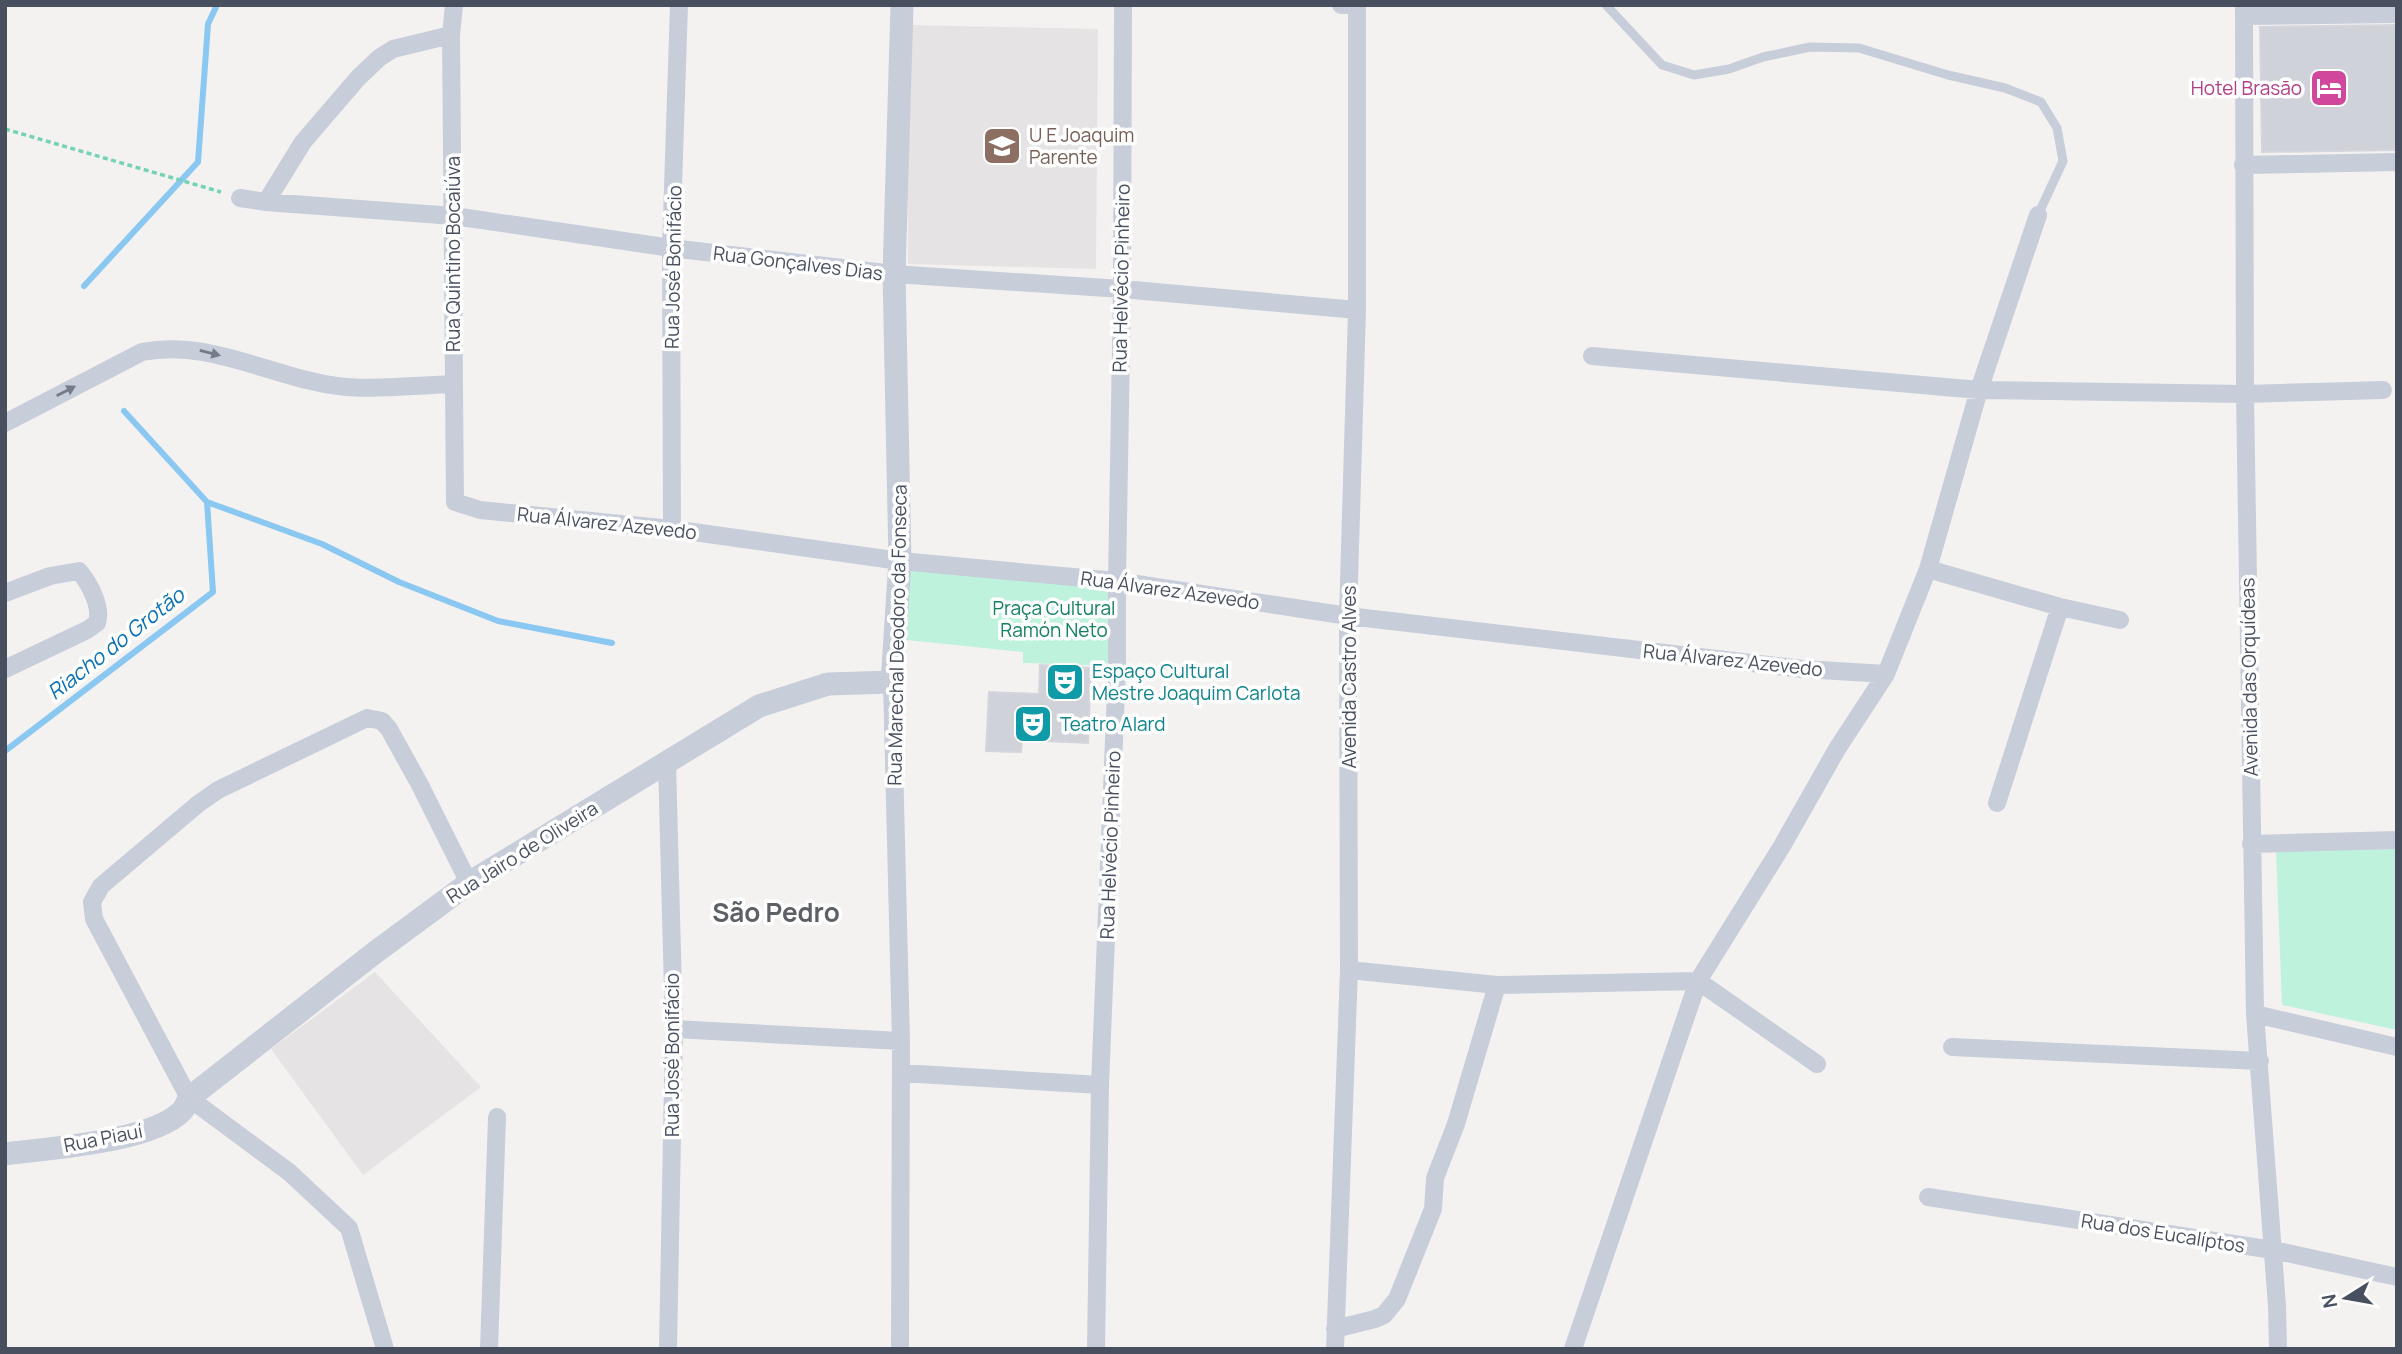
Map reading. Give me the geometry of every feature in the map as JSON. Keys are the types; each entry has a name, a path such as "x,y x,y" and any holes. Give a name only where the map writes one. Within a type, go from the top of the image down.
{"street":[{"name":"Rua Quintino Bocaiúva","path":"454,5 454,502"},
{"name":"Rua José Bonifácio","path":"672,529 671,248 679,5"},
{"name":"Rua Marechal Deodoro da Fonseca","path":"900,1349 901,1041 892,682 900,561 894,274 902,5"},
{"name":"Rua Helvécio Pinheiro","path":"1096,1349 1100,1086 1117,666 1122,289 1122,5"},
{"path":"1341,5 1357,5"},
{"name":"Avenida Castro Alves","path":"1335,1349 1349,970 1348,615 1357,310 1357,5"},
{"path":"2244,11 2397,14"},
{"name":"Avenida das Orquídeas","path":"2244,11 2245,394 2255,1014 2278,1349"},
{"path":"267,202 303,142 379,58 393,48 452,35"},
{"path":"2243,164 2397,162"},
{"name":"Rua Gonçalves Dias","path":"240,198 454,216 671,248 894,274 1122,289 1357,310"},
{"path":"1573,1349 1698,981 1783,846 1837,749 1886,674 1928,569 1979,390 2038,215"},
{"path":"5,423 142,352 177,347 346,387 454,384"},
{"path":"1592,356 1979,390 2245,394 2383,390"},
{"name":"Rua Álvarez Azevedo","path":"454,502 480,510 672,529 900,561 1117,581 1348,615 1804,669 1886,674"},
{"path":"1928,569 2060,607 2120,620"},
{"path":"5,593 64,572 79,571 100,614 97,624 87,630 5,668"},
{"path":"1997,803 2060,607"},
{"name":"Rua Jairo de Oliveira","path":"189,1098 373,954 469,883 759,706 828,684 892,682"},
{"path":"385,1349 349,1228 289,1172 189,1098 94,919 92,902 101,886 198,803 242,777 367,718 382,721 389,729 469,883"},
{"name":"Rua José Bonifácio","path":"667,762 674,1029 668,1349"},
{"path":"2251,844 2397,839"},
{"path":"1349,970 1497,985 1698,981 1817,1064"},
{"path":"1335,1329 1384,1315 1397,1299 1433,1209 1435,1178 1456,1124 1497,985"},
{"path":"2255,1014 2397,1046"},
{"path":"674,1029 901,1041"},
{"path":"1952,1047 2260,1061"},
{"path":"901,1073 1100,1086"},
{"name":"Rua Piauí","path":"5,1154 107,1140 145,1131 182,1112 189,1098"},
{"path":"489,1349 497,1117"},
{"name":"Rua dos Eucalíptos","path":"1928,1197 2273,1250 2397,1277"}],"lane":[{"path":"1606,5 1662,65 1694,75 1730,69 1763,57 1810,47 1859,48 1948,75 2005,88 2041,102 2057,128 2063,161 2038,215"}],"path":[{"path":"5,129 240,198"}],"shaded area":[{"name":"U E Joaquim Parente","path":"907,25 1098,29 1096,269 908,264"},
{"path":"375,972 481,1087 363,1175 271,1049"}],"green space":[{"name":"Praça Cultural Ramón Neto","path":"900,561 1117,581 1117,666 1023,663 1023,652 896,639"},
{"path":"2397,849 2397,1030 2282,1005 2276,851"}],"building":[{"name":"Hotel Brasão","path":"2397,25 2397,150 2262,152 2260,27"},
{"path":"1040,665 1091,668 1088,743 1022,740 1021,752 986,751 989,692 1039,694"}],"waterway":[{"name":"Riacho do Grotão","path":"84,286 198,162 208,24 217,5"},
{"name":"Riacho do Grotão","path":"5,751 213,592 207,502 124,411"},
{"path":"207,502 322,544 399,582 498,621 612,643"}],"place":[{"name":"Hotel Brasão","path":"2329,88"},
{"name":"U E Joaquim Parente","path":"1002,146"},
{"name":"Espaço Cultural Mestre Joaquim Carlota","path":"1065,682"},
{"name":"Teatro Alard","path":"1033,724"}],"district":[{"name":"São Pedro","path":"776,913"}]}
